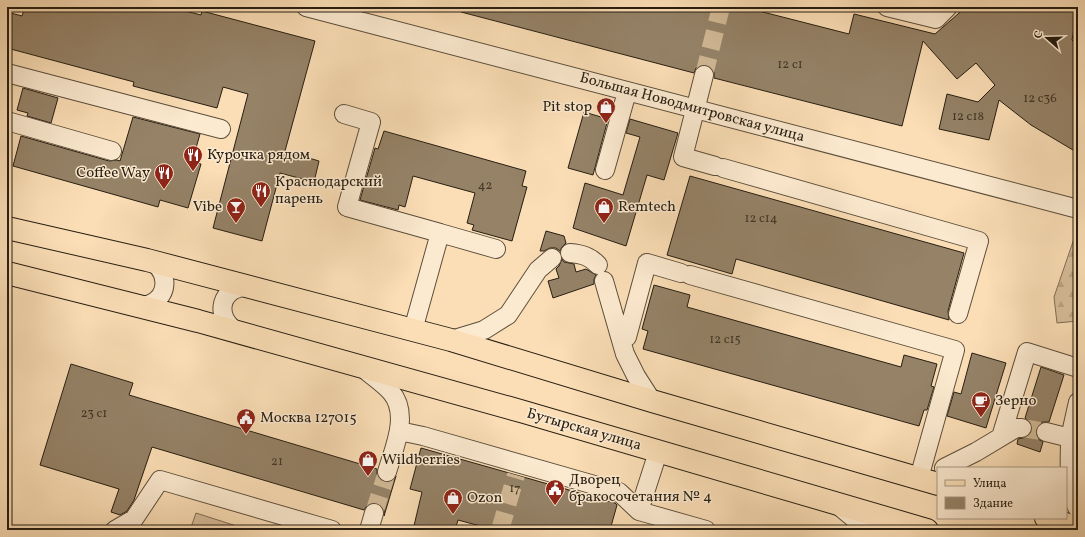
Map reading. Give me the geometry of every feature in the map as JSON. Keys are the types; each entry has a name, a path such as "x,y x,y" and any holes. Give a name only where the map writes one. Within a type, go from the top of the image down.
{"main road":[{"name":"Бутырская улица","path":"7,228 147,260 451,340 652,401 929,478"},
{"name":"Бутырская улица","path":"7,273 240,333 524,412 927,530"},
{"path":"1049,519 1078,528"}],"street":[{"name":"Большая Новодмитровская улица","path":"306,7 1078,209"},
{"path":"887,7 936,20 948,7"},
{"path":"7,73 221,129"},
{"path":"704,75 683,157 980,241 958,314"},
{"path":"605,170 627,92"},
{"path":"344,114 371,122 347,207 496,249"},
{"path":"7,121 112,151"},
{"path":"413,330 440,233"},
{"path":"570,253 582,254 594,260 601,273 625,354 636,376 652,401"},
{"path":"451,340 484,330 508,315 538,270 552,258"},
{"name":"Бутырская улица","path":"134,305 142,306 150,304 157,299 162,292 164,276 160,268 155,263 147,260"},
{"path":"621,339 627,337 647,263 955,350 929,478"},
{"name":"Бутырская улица","path":"240,333 226,324 222,308 225,300 236,288 244,286 253,287"},
{"path":"1001,437 1027,352 1078,368"},
{"path":"362,367 391,392 399,404 399,431 387,472"},
{"path":"1078,402 1070,438 1070,478 1075,504 1078,509"},
{"path":"946,467 976,452 1016,428 1022,428"},
{"path":"399,431 423,436 518,470 619,492 639,511 706,530"},
{"path":"1046,432 1070,438"},
{"path":"639,511 658,452"},
{"path":"115,530 134,519 160,480 332,530"},
{"path":"837,504 868,530"}],"green space":[{"path":"1077,230 1078,321 1057,323 1054,297"},
{"path":"196,513 249,530 190,530"}],"building":[{"path":"25,7 170,7 201,15 202,11 315,41 285,151 319,161 314,182 280,173 262,241 213,228 248,94 223,87 217,108 133,86 134,82 7,48 7,12 22,16"},
{"path":"462,7 756,7 755,10 849,34 854,14 935,34 966,7 1078,7 1072,40 1078,46 1078,153 1031,125 999,100 989,140 939,129 947,94 978,102 995,85 976,63 957,79 923,41 902,126 714,78 714,72 711,67 707,65 701,65 696,68 694,73 461,12"},
{"path":"23,88 58,98 51,123 27,116 28,113 17,110"},
{"path":"584,112 608,119 593,175 568,168"},
{"path":"133,117 200,134 192,162 201,164 188,208 160,200 158,207 13,166 21,136 109,161 120,161"},
{"path":"630,119 678,133 664,180 647,175 626,246 573,228 585,183 623,195 640,137 626,133"},
{"path":"384,131 526,171 522,186 527,187 512,241 472,230 474,225 467,223 475,193 413,176 405,207 399,205 398,210 360,200 375,148 378,149"},
{"path":"690,176 964,253 948,311 949,320 736,259 732,274 667,255"},
{"path":"546,231 564,236 566,243 560,251 556,248 550,248 540,251"},
{"path":"562,259 564,262 574,264 576,272 586,269 596,275 594,284 553,298 548,281 559,278 556,269"},
{"path":"654,285 690,295 687,307 901,367 904,355 937,364 931,386 934,387 927,410 924,410 919,426 643,349 648,331 642,329"},
{"path":"972,353 1006,363 986,428 947,416 954,392 961,394"},
{"path":"71,364 133,383 129,395 377,469 379,479 384,482 394,480 396,476 384,516 384,510 377,503 371,503 364,510 152,447 134,500 127,511 120,515 111,512 119,489 40,465"},
{"path":"1041,367 1064,375 1049,422 1039,424 1036,429 1038,439 1043,442 1040,452 1017,444 1018,439 1027,437 1031,433 1031,423 1025,418"},
{"path":"421,448 615,503 617,505 610,530 495,530 458,520 455,530 413,530 422,492 410,489"}],"tunnel":[{"path":"704,75 721,7"},
{"path":"1022,428 1046,432"},
{"path":"374,513 387,472"},
{"path":"500,530 516,475"}],"place":[{"name":"Pit stop","path":"606,124"},
{"name":"Курочка рядом","path":"193,172"},
{"name":"Coffee Way","path":"164,190"},
{"name":"Краснодарский парень","path":"261,208"},
{"name":"Vibe","path":"236,224"},
{"name":"Remtech","path":"604,224"},
{"name":"Зерно","path":"981,418"},
{"name":"Москва 127015","path":"246,435"},
{"name":"Wildberries","path":"368,477"},
{"name":"Дворец бракосочетания № 4","path":"555,506"},
{"name":"Ozon","path":"453,515"}]}
